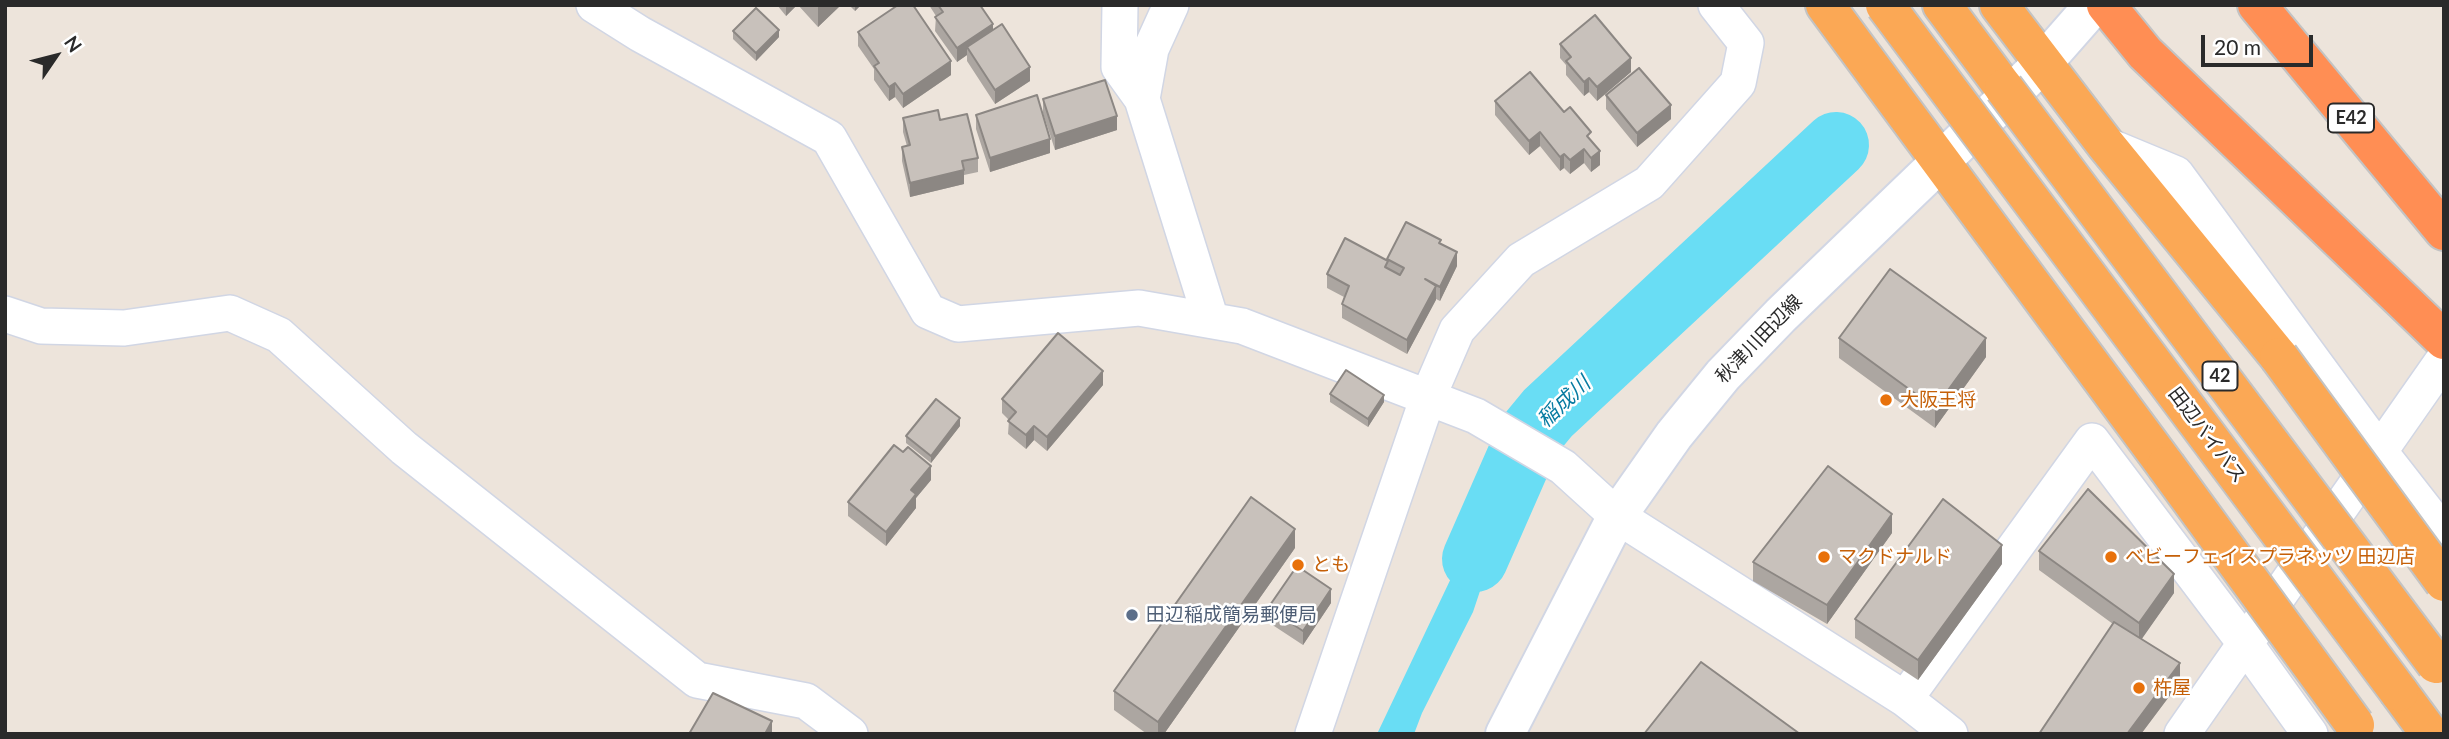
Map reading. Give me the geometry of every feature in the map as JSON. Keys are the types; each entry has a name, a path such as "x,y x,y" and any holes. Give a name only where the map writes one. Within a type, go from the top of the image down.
{"highway":[{"path":"1825,5 2358,730"},
{"name":"田辺バイパス","path":"1885,5 2430,734"},
{"name":"42","path":"1942,5 2440,669"},
{"path":"1999,5 2106,145 2279,357 2444,582"},
{"path":"2106,5 2145,53 2444,340"},
{"name":"E42","path":"2257,5 2444,231"}],"main road":[{"name":"秋津川田辺線","path":"1505,734 1616,516 1674,435 1723,375 1877,220 1941,163 2043,63 2094,5"}],"street":[{"path":"594,5 640,34 829,138 928,311 958,324 1139,308 1211,320 1242,326 1476,416 1563,467 1616,516 1905,699 1950,734"},
{"path":"1119,5 1119,67 1142,99 1211,320"},
{"path":"1142,99 1150,49 1171,5"},
{"path":"1313,734 1429,397 1457,330 1521,260 1649,183 1738,83 1746,43 1716,5"},
{"path":"2106,145 2176,174 2379,452 2444,534"},
{"path":"5,314 41,326 124,328 230,313 279,335 404,448 697,680 806,701 850,734"},
{"path":"2182,734 2444,359"},
{"path":"1905,699 2092,441 2245,642 2309,734"}],"water":[{"path":"1501,473 1517,480 1473,612 1414,734 1377,734"}],"building":[{"path":"898,5 913,5 951,61 903,94 895,83 889,87 874,66 879,63 858,32"},
{"path":"938,5 980,5 993,24 957,48 935,17 943,12"},
{"path":"756,8 779,30 756,53 733,31"},
{"path":"1595,15 1631,58 1597,87 1589,78 1584,82 1566,61 1571,57 1560,44"},
{"path":"1002,24 1030,67 995,90 967,47"},
{"path":"1639,68 1671,105 1637,133 1606,95"},
{"path":"1530,72 1564,112 1570,107 1591,132 1587,136 1600,151 1591,158 1584,149 1570,160 1564,154 1560,157 1540,132 1529,141 1495,101"},
{"path":"1105,80 1117,116 1055,136 1043,99"},
{"path":"1037,95 1050,139 990,158 976,115"},
{"path":"938,110 940,120 967,114 978,158 962,161 964,170 910,183 902,147 910,145 903,118"},
{"path":"1406,222 1441,240 1439,243 1457,252 1440,287 1425,279 1436,286 1407,340 1342,304 1349,286 1327,274 1345,238 1388,261 1385,267 1400,275 1404,268 1387,259"},
{"path":"1890,269 1986,338 1935,408 1839,338"},
{"path":"1058,333 1103,371 1047,437 1034,426 1026,435 1008,421 1016,412 1002,399"},
{"path":"1346,370 1384,395 1368,419 1330,394"},
{"path":"936,399 960,418 931,456 906,436"},
{"path":"894,445 903,452 908,447 931,466 911,490 916,494 886,532 848,502"},
{"name":"マクドナルド","path":"1828,466 1892,514 1827,605 1753,562"},
{"path":"2088,489 2174,574 2139,623 2039,551"},
{"path":"1251,497 1295,529 1158,722 1114,691"},
{"path":"1943,499 2002,545 1918,660 1855,619"},
{"path":"1297,566 1331,589 1303,631 1268,608"},
{"path":"2114,622 2180,663 2127,734 2039,734"},
{"path":"1701,662 1800,734 1644,734"},
{"path":"713,693 772,721 765,734 689,734"}],"waterway":[{"name":"稲成川","path":"1475,559 1529,436 1548,413 1836,145"}],"place":[{"name":"大阪王将","path":"1886,400"},
{"name":"マクドナルド","path":"1824,557"},
{"name":"ベビーフェイスプラネッツ 田辺店","path":"2111,557"},
{"name":"とも","path":"1298,565"},
{"name":"田辺稲成簡易郵便局","path":"1132,615"},
{"name":"杵屋","path":"2139,688"}]}
